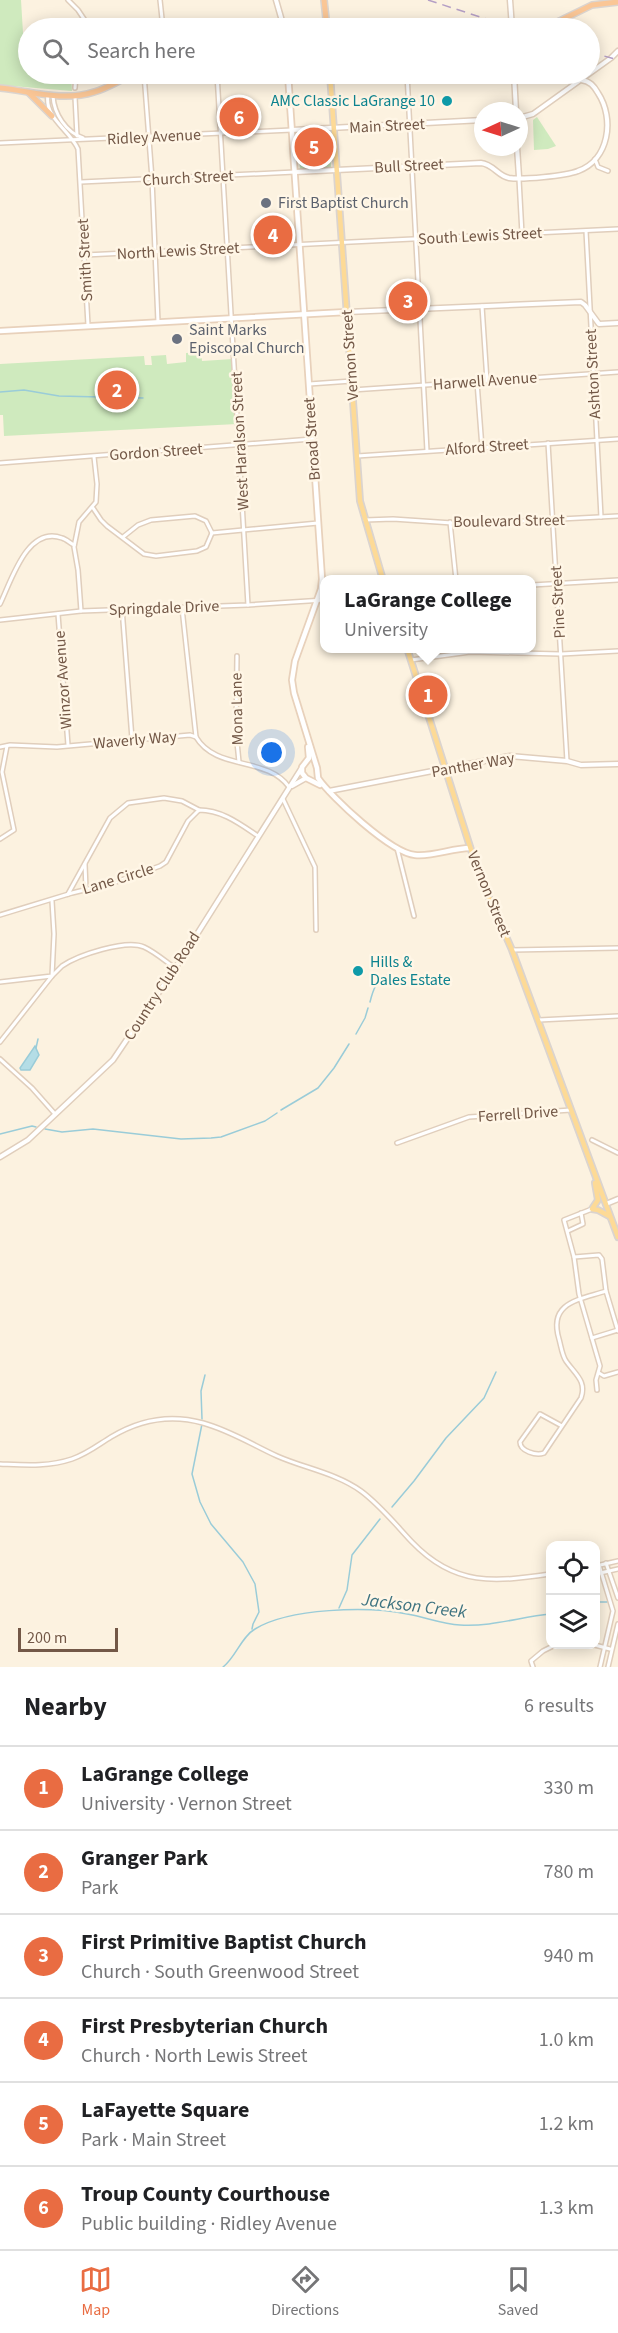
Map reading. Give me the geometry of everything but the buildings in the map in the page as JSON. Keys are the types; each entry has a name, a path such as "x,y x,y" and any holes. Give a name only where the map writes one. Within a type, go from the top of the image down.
{"highway":[{"path":"324,0 326,18"},
{"path":"566,18 592,5 618,2"},
{"path":"0,88 75,97 98,91 108,84"},
{"path":"28,92 52,116"}],"main road":[{"name":"Broad Street","path":"289,84 322,575"},
{"name":"Vernon Street","path":"331,84 360,501 382,575"},
{"path":"0,331 347,312"},
{"name":"Broad Street","path":"317,775 294,693 292,676 320,586"},
{"name":"Vernon Street","path":"409,653 479,875 512,950 593,1171"},
{"name":"Broad Street","path":"307,762 308,740"},
{"path":"315,765 307,762 302,769 307,778 323,785"},
{"path":"307,778 317,775 323,785 351,813 407,854 419,856 470,848"},
{"path":"593,1171 618,1238"},
{"path":"593,1171 598,1200 592,1209 611,1218"}],"street":[{"path":"68,0 83,18"},
{"path":"160,0 162,18"},
{"path":"276,0 281,18"},
{"path":"510,0 511,18"},
{"path":"600,66 618,51"},
{"path":"145,84 152,179 158,322"},
{"name":"West Haralson Street","path":"217,84 248,605"},
{"path":"408,84 427,451"},
{"path":"515,84 516,102"},
{"path":"528,116 573,84"},
{"path":"519,177 571,173 581,170 595,158 607,135 608,120 604,104 593,86"},
{"path":"51,95 55,112 76,138"},
{"path":"51,95 47,107 52,116 76,138"},
{"path":"75,97 76,138"},
{"name":"Main Street","path":"292,130 474,120"},
{"name":"Ridley Avenue","path":"0,143 292,130"},
{"name":"Smith Street","path":"76,138 82,194 88,325"},
{"name":"Ridley Avenue","path":"78,149 81,143 88,140"},
{"path":"518,156 522,234"},
{"path":"595,158 598,167 608,171"},
{"name":"Bull Street","path":"295,172 481,163 494,167 506,177 519,177"},
{"name":"Church Street","path":"81,182 295,172"},
{"name":"Smith Street","path":"82,194 84,186 89,182"},
{"name":"South Lewis Street","path":"343,243 618,229"},
{"name":"Ashton Street","path":"586,231 601,517"},
{"name":"North Lewis Street","path":"85,255 343,243"},
{"path":"347,312 581,302 585,304 599,324 618,323"},
{"path":"482,306 487,381"},
{"name":"Harwell Avenue","path":"352,390 618,372"},
{"path":"309,384 352,381"},
{"path":"477,382 482,448"},
{"name":"Alford Street","path":"357,456 618,439"},
{"name":"Gordon Street","path":"0,462 312,440"},
{"name":"Pine Street","path":"548,443 567,761"},
{"path":"81,611 74,545 79,522 93,507 98,494 94,457"},
{"path":"93,507 101,520 137,550 156,556 197,551 206,547 212,533 206,521 195,516 151,520 138,525 123,537"},
{"name":"Boulevard Street","path":"364,520 467,524 618,516"},
{"path":"450,522 456,575"},
{"path":"212,533 318,523"},
{"path":"0,604 28,548 39,540 51,537 62,538 74,545"},
{"path":"536,585 618,580"},
{"name":"Springdale Drive","path":"1,621 122,608 248,605 320,600"},
{"path":"182,607 196,737"},
{"path":"122,608 132,739"},
{"name":"Winzor Avenue","path":"58,614 68,745"},
{"path":"516,653 561,654 618,651"},
{"path":"411,660 463,653"},
{"name":"Mona Lane","path":"237,656 236,732 239,763"},
{"name":"Waverly Way","path":"0,747 7,745 48,747 190,735 196,737 200,744 219,758 279,776 291,788"},
{"path":"0,839 14,830 3,772 7,745"},
{"name":"Panther Way","path":"329,791 510,756 589,765 618,764"},
{"name":"Country Club Road","path":"0,1157 28,1140 113,1060 175,968 302,769"},
{"name":"Country Club Road","path":"291,788 307,778"},
{"path":"68,895 110,818 128,803 164,798 182,801 199,810 212,810 237,821 258,836"},
{"path":"283,799 315,867 316,930"},
{"name":"Lane Circle","path":"0,915 113,884 160,866 166,862 188,821 199,810"},
{"path":"397,848 414,916"},
{"path":"85,863 86,890"},
{"path":"52,901 54,934 52,976"},
{"path":"0,1042 52,976 62,966 78,958 104,949 133,944 144,947 175,968"},
{"path":"512,950 618,948"},
{"path":"0,982 52,976"},
{"path":"537,1020 618,1016"},
{"path":"0,1059 26,1082 56,1115"},
{"name":"Ferrell Drive","path":"397,1143 469,1117 571,1110"},
{"path":"592,1140 618,1153"},
{"path":"606,1204 618,1199"},
{"path":"592,1209 564,1220 574,1257 581,1299 600,1366 596,1380 597,1390"},
{"path":"567,1231 583,1224 581,1213"},
{"path":"574,1257 599,1255 602,1260 606,1291 618,1331 592,1338"},
{"path":"562,1426 540,1414 520,1442 521,1448 542,1455 562,1426 581,1398 582,1381 564,1358 556,1329 557,1316 563,1307 606,1291"},
{"path":"599,1373 604,1376 618,1372"},
{"path":"0,1464 35,1466 57,1463 86,1453 113,1435 143,1423 165,1419 194,1420 214,1426 278,1456 350,1484 372,1500 425,1554 456,1572 497,1581 546,1575"},
{"path":"600,1564 618,1561"},
{"path":"606,1563 618,1598"},
{"path":"600,1667 613,1611 601,1573 618,1569"},
{"path":"608,1667 610,1649 618,1624"},
{"path":"600,1646 610,1649"},
{"path":"533,1667 531,1661 548,1649"}],"green space":[{"path":"0,0 21,0 22,18 18,18 18,84 72,84 72,91 0,85"},
{"path":"537,117 556,146 534,150 533,120"},
{"path":"329,132 331,167 300,169 298,135"},
{"path":"201,352 202,361 233,359 237,424 4,436 3,415 0,415 0,364 144,356 145,365 152,365 151,356 166,355 167,364 186,362 186,353"}],"water":[{"path":"35,1046 39,1055 30,1070 21,1070 20,1068"}],"waterway":[{"path":"0,392 24,390 59,396 143,398"},
{"path":"370,1002 378,983 388,975"},
{"path":"356,1034 368,1008"},
{"path":"36,1048 38,1039"},
{"path":"281,1110 318,1088 349,1044"},
{"path":"45,1129 62,1132 93,1129 181,1139 211,1138 221,1137 265,1121 277,1113"},
{"path":"0,1134 36,1127"},
{"path":"392,1507 446,1438 484,1398 496,1372"},
{"path":"202,1419 201,1391 205,1375"},
{"path":"202,1424 192,1474 200,1502 211,1524 243,1562 255,1584 259,1612 252,1629"},
{"path":"339,1608 347,1590 352,1555 380,1519"},
{"name":"Jackson Creek","path":"600,1602 607,1602"},
{"name":"Jackson Creek","path":"223,1667 255,1629 270,1622 308,1613 351,1610 391,1611 440,1622 472,1625 546,1615"}],"railway":[{"path":"428,0 483,18"},
{"path":"600,55 618,60"}],"place":[{"name":"AMC Classic LaGrange 10","path":"447,101"},
{"name":"Troup County Courthouse","path":"239,117"},
{"name":"LaFayette Square","path":"314,147"},
{"name":"First Baptist Church","path":"266,203"},
{"name":"First Presbyterian Church","path":"273,235"},
{"name":"First Primitive Baptist Church","path":"408,301"},
{"name":"Saint Marks Episcopal Church","path":"177,339"},
{"name":"Granger Park","path":"117,390"},
{"name":"LaGrange College","path":"428,695"},
{"name":"Hills & Dales Estate","path":"358,971"}]}
